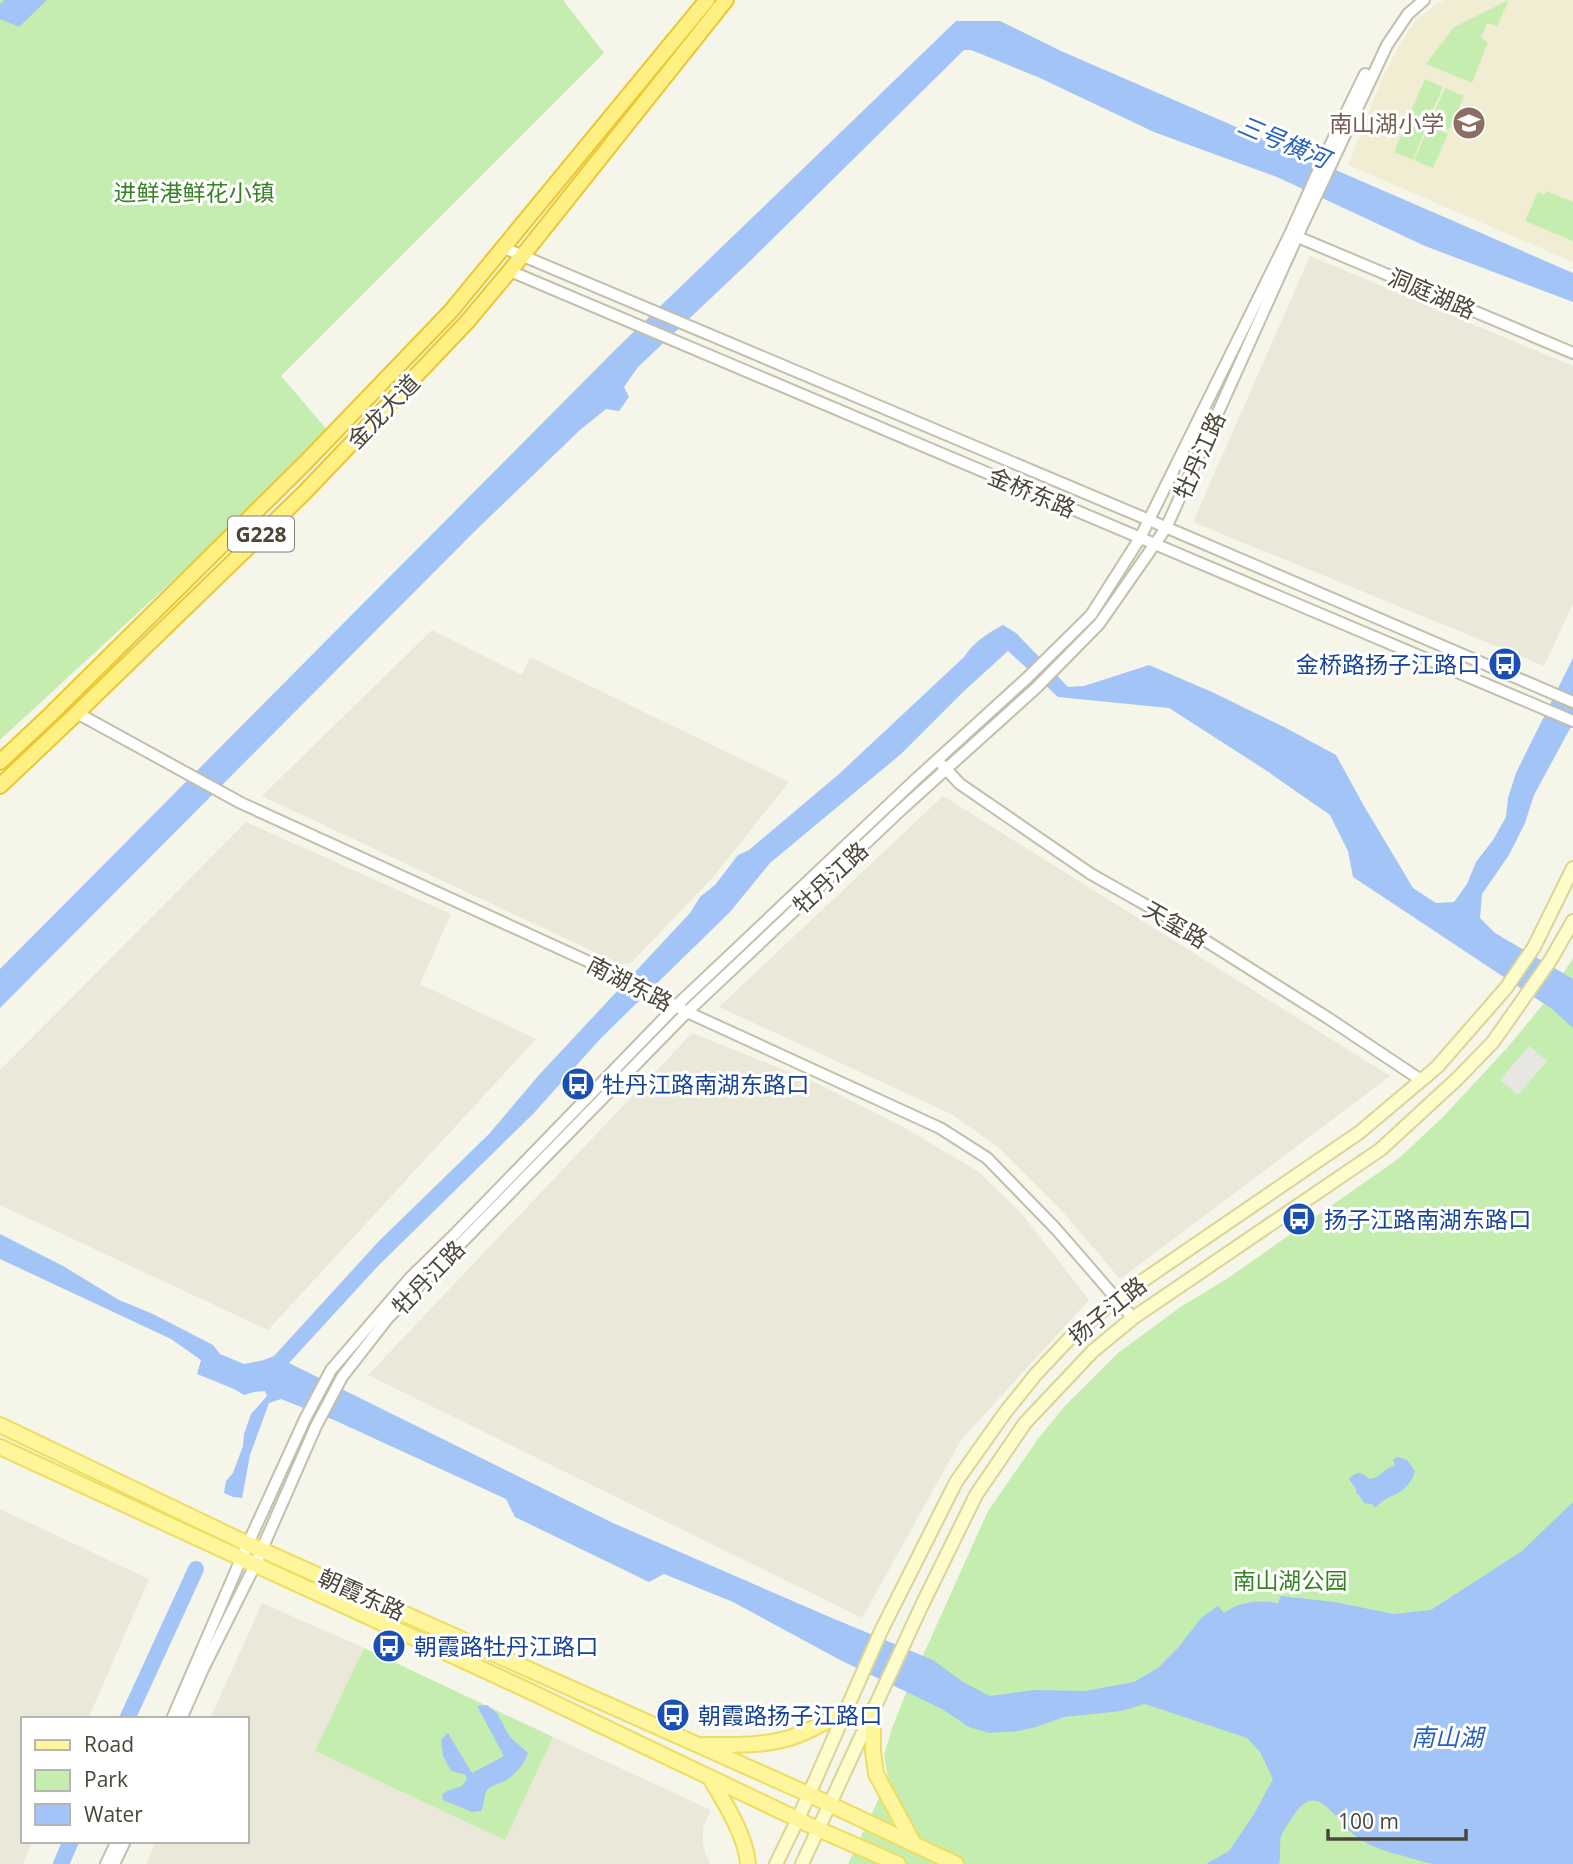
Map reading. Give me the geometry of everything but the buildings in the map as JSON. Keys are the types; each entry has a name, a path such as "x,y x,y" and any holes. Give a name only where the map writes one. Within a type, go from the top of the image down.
{"highway":[{"name":"金龙大道","path":"0,761 305,463 451,311 707,0"},
{"name":"金龙大道","path":"0,786 304,493 467,323 726,0"}],"main road":[{"name":"金桥东路","path":"492,262 510,271"},
{"name":"扬子江路","path":"776,1864 881,1632 956,1482 1036,1374 1069,1339 1116,1299 1360,1132 1437,1067 1506,988 1534,947 1573,868"},
{"name":"扬子江路","path":"802,1864 976,1495 1025,1423 1093,1351 1133,1318 1381,1149 1493,1042 1550,961 1573,921"},
{"name":"朝霞东路","path":"0,1425 255,1546 808,1794 956,1864"},
{"name":"朝霞东路","path":"0,1447 898,1864"},
{"path":"699,1745 760,1743 787,1739 821,1725 846,1710"},
{"path":"873,1710 876,1774 915,1845"},
{"path":"710,1777 727,1806 747,1853 748,1864"}],"street":[{"name":"牡丹江路","path":"255,1546 342,1377 388,1318 687,1012 1037,688 1099,624 1166,528 1380,45 1402,10 1413,0"},
{"name":"牡丹江路","path":"1328,160 1387,45 1408,14 1424,0"},
{"name":"牡丹江路","path":"182,1717 255,1546 305,1419 331,1370 410,1278 676,1006 1049,658 1091,615 1140,538 1294,235"},
{"name":"洞庭湖路","path":"1294,235 1573,353"},
{"name":"金桥东路","path":"504,248 1573,702"},
{"name":"金桥东路","path":"510,271 1573,721"},
{"name":"南湖东路","path":"77,713 228,796 620,976 687,1012 940,1128 987,1158 1056,1229 1133,1318"},
{"name":"天玺路","path":"938,759 960,785 1091,874 1176,922 1421,1080"},
{"name":"牡丹江路","path":"173,1717 248,1562"},
{"path":"106,1864 116,1843"},
{"path":"114,1864 124,1843"}],"shaded area":[{"name":"南山湖小学","path":"1445,0 1573,0 1573,262 1348,165 1381,81 1401,42 1416,20"},
{"path":"1310,256 1573,366 1573,604 1544,666 1193,522"},
{"path":"432,630 522,675 530,657 789,782 714,876 631,963 620,964 262,796"},
{"path":"943,796 1390,1076 1120,1279 1063,1212 998,1147 951,1114 719,1007"},
{"path":"246,822 451,914 420,984 536,1039 268,1330 0,1205 0,1070"},
{"path":"692,1033 814,1082 905,1128 979,1172 1022,1214 1089,1300 961,1440 862,1618 368,1375"},
{"path":"1529,1046 1547,1061 1518,1095 1500,1080"},
{"path":"0,1509 149,1579 89,1717 21,1717 21,1843 32,1843 23,1864 0,1864"},
{"path":"262,1603 364,1648 316,1751 505,1839 553,1737 711,1810 703,1827 703,1841 705,1854 711,1864 146,1864 155,1843 248,1843 248,1717 211,1717"}],"green space":[{"name":"进鲜港鲜花小镇","path":"0,0 563,0 604,53 281,376 329,432 0,740"},
{"path":"1509,0 1497,26 1487,23 1481,38 1488,42 1472,83 1426,64 1454,27"},
{"path":"1425,79 1443,87 1428,121 1410,113"},
{"path":"1445,88 1464,96 1449,130 1430,122"},
{"path":"1409,117 1427,125 1413,160 1394,152"},
{"path":"1429,126 1448,134 1433,168 1414,160"},
{"path":"1546,191 1573,202 1573,241 1525,221 1538,192 1544,195"},
{"name":"南山湖公园","path":"1573,958 1573,1864 848,1864 888,1779 884,1755 906,1693 988,1511 1038,1439 1064,1407 1118,1353 1179,1308 1228,1278 1398,1159 1442,1118 1506,1049 1545,1002"},
{"path":"364,1648 553,1737 505,1840 315,1751"}],"water":[{"path":"4,0 47,0 19,27 0,19 0,4"},
{"path":"956,21 1000,21 1061,51 1573,273 1573,302 1425,246 1277,177 1154,132 1040,78 971,50 964,50 748,263 638,367 624,387 629,397 619,411 606,409 580,430 474,532 0,1008 0,969 616,349"},
{"name":"南山湖","path":"1003,625 1016,633 1068,687 1084,686 1149,665 1212,692 1336,755 1413,888 1436,903 1454,902 1467,884 1476,862 1506,817 1508,798 1516,773 1573,658 1573,723 1534,795 1525,823 1509,855 1482,894 1480,918 1495,933 1573,979 1573,1028 1552,1009 1353,877 1348,851 1330,815 1264,769 1169,708 1058,697 1008,651 901,754 770,863 730,912 601,1038 534,1113 378,1266 289,1363 613,1523 933,1660 963,1682 990,1696 1034,1690 1085,1691 1134,1682 1158,1668 1202,1617 1218,1606 1224,1613 1250,1602 1278,1603 1281,1596 1335,1602 1393,1614 1431,1610 1522,1551 1573,1502 1573,1864 1428,1863 1385,1851 1361,1840 1324,1805 1308,1801 1300,1807 1283,1832 1279,1864 1206,1864 1229,1851 1273,1779 1260,1752 1247,1738 1145,1704 1121,1711 1064,1717 1018,1731 989,1733 969,1727 942,1709 842,1661 733,1602 664,1574 649,1582 515,1517 506,1499 334,1420 281,1399 269,1403 250,1455 242,1498 233,1497 224,1493 226,1481 233,1473 251,1414 267,1396 265,1391 244,1395 197,1374 201,1360 171,1339 0,1259 0,1234 63,1266 119,1300 213,1345 220,1354 244,1364 274,1356 379,1241 489,1134 539,1075 690,913 700,897 715,885 738,855 749,850 839,774 976,643"},
{"path":"1398,1457 1407,1460 1415,1471 1408,1485 1375,1508 1372,1504 1364,1503 1349,1479 1359,1473 1369,1479 1377,1477 1395,1466 1393,1459"},
{"path":"487,1705 497,1713 510,1737 528,1753 515,1774 488,1789 481,1811 472,1812 443,1800 442,1795 462,1786 467,1779 466,1775 451,1771 443,1756 441,1740 448,1733 472,1773 504,1756 477,1706"}],"waterway":[{"path":"128,1717 196,1569"},
{"path":"61,1864 70,1843"}],"place":[{"name":"南山湖小学","path":"1469,123"},
{"name":"金桥路扬子江路口","path":"1505,664"},
{"name":"牡丹江路南湖东路口","path":"578,1084"},
{"name":"扬子江路南湖东路口","path":"1299,1219"},
{"name":"朝霞路牡丹江路口","path":"389,1646"},
{"name":"朝霞路扬子江路口","path":"673,1715"}],"water label":[{"name":"三号横河","path":"1284,141"}]}
